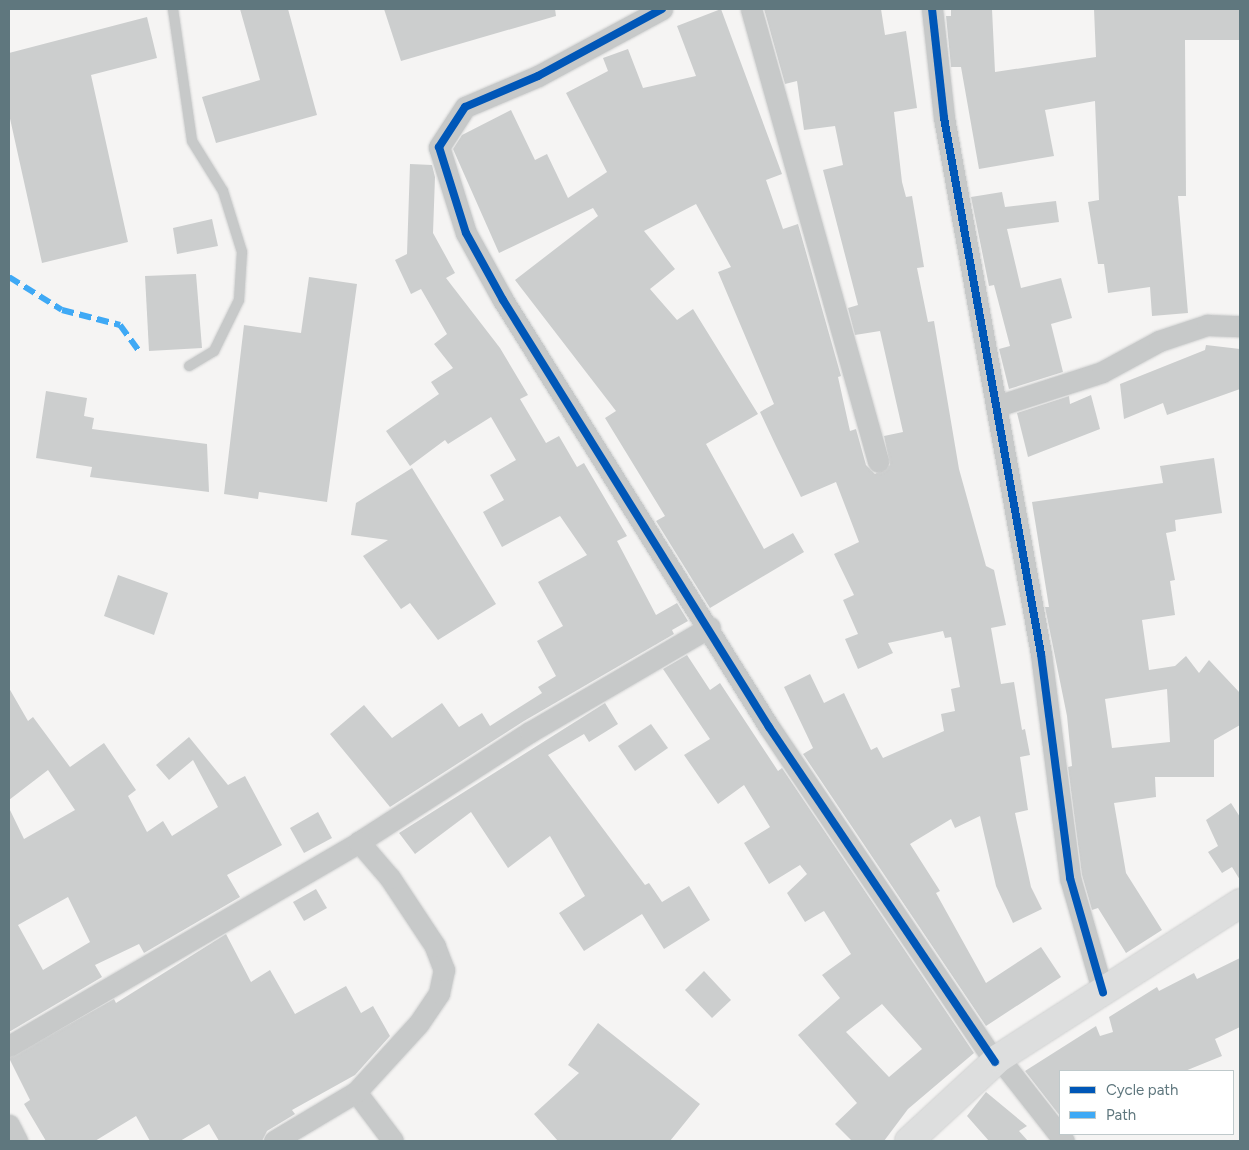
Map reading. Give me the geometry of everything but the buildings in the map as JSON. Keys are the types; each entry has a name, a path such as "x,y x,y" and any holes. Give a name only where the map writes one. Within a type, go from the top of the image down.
{"main road":[{"path":"909,1141 997,1060 1240,902"}],"street":[{"path":"662,9 538,76 466,107 439,147 466,234 502,300 564,392 652,544 710,628 769,727 997,1060 1059,1135"},
{"path":"750,9 878,462"},
{"path":"932,9 944,118 1041,654 1070,878 1103,992"},
{"path":"997,406 1102,372 1159,341 1207,325 1240,326"},
{"path":"9,1046 359,842 530,732 710,628"},
{"path":"274,1141 356,1092 419,1024 439,993 444,970 434,946 395,885 359,842"},
{"path":"356,1092 393,1141"},
{"path":"9,1125 17,1141"}],"lane":[{"path":"173,9 192,141 222,191 242,252 239,300 214,351 189,366"}],"marked path":[{"path":"9,277 62,310 120,325 138,350"}],"cycle path":[{"path":"662,9 538,76 465,107 439,147 466,233 503,300 769,727 995,1062"},
{"path":"932,9 944,118 1041,654 1070,878 1103,992"}]}
